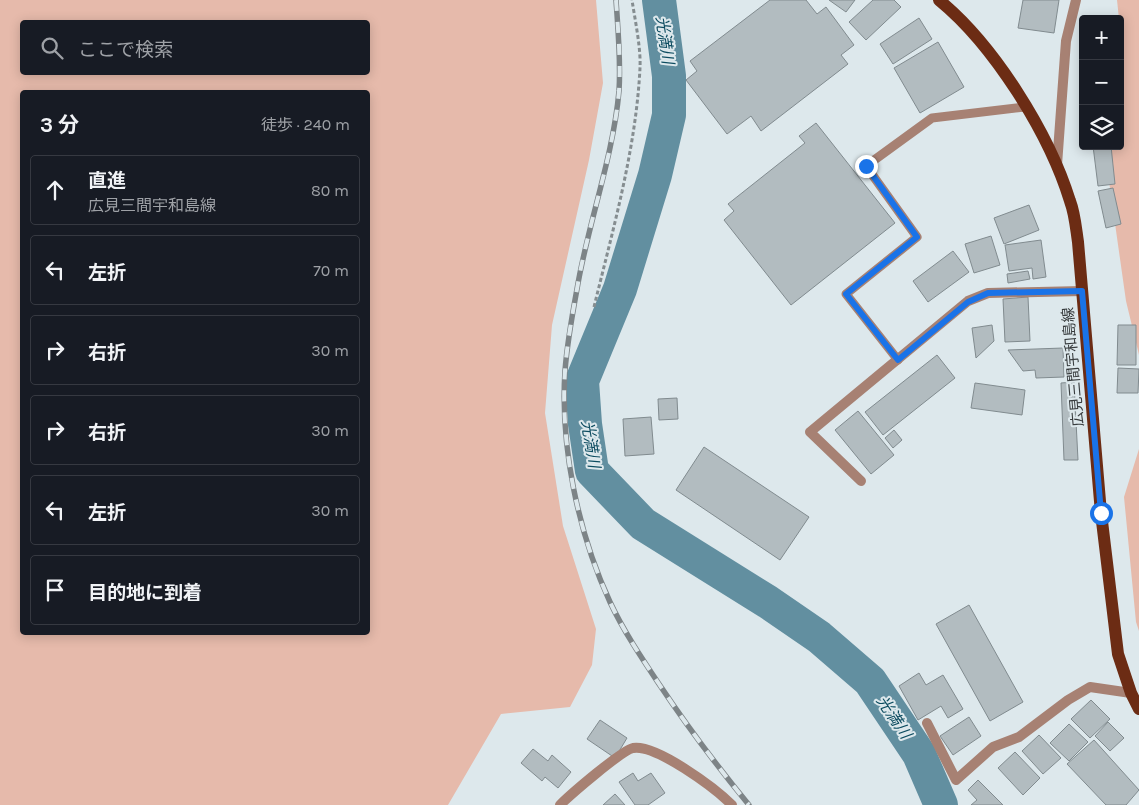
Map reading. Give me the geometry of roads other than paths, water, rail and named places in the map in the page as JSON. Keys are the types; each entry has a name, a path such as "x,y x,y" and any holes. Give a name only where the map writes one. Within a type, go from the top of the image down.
{"main road":[{"name":"広見三間宇和島線","path":"939,0 983,45 1014,88 1037,126 1071,202 1078,242 1105,541 1118,654 1131,693 1139,709"}],"street":[{"path":"1056,166 1066,41 1076,0"},
{"path":"861,481 810,432 968,302 988,293 1082,291"},
{"path":"927,723 956,780 993,747 1019,737 1068,700 1090,687 1131,693"},
{"path":"560,805 626,751 641,748 675,762 732,805"}],"lane":[{"path":"898,360 846,294 917,237 866,166 932,118 1025,107"}],"waterway":[{"name":"光満川","path":"659,0 669,76 669,115 655,175 620,289 582,381 585,424 592,471 643,524 768,602 819,637 870,681 919,754 941,805"}],"railway":[{"path":"616,0 620,68 616,116 582,264 566,361 564,400 569,459 580,518 599,575 615,612 670,700 702,746 749,805"}]}
